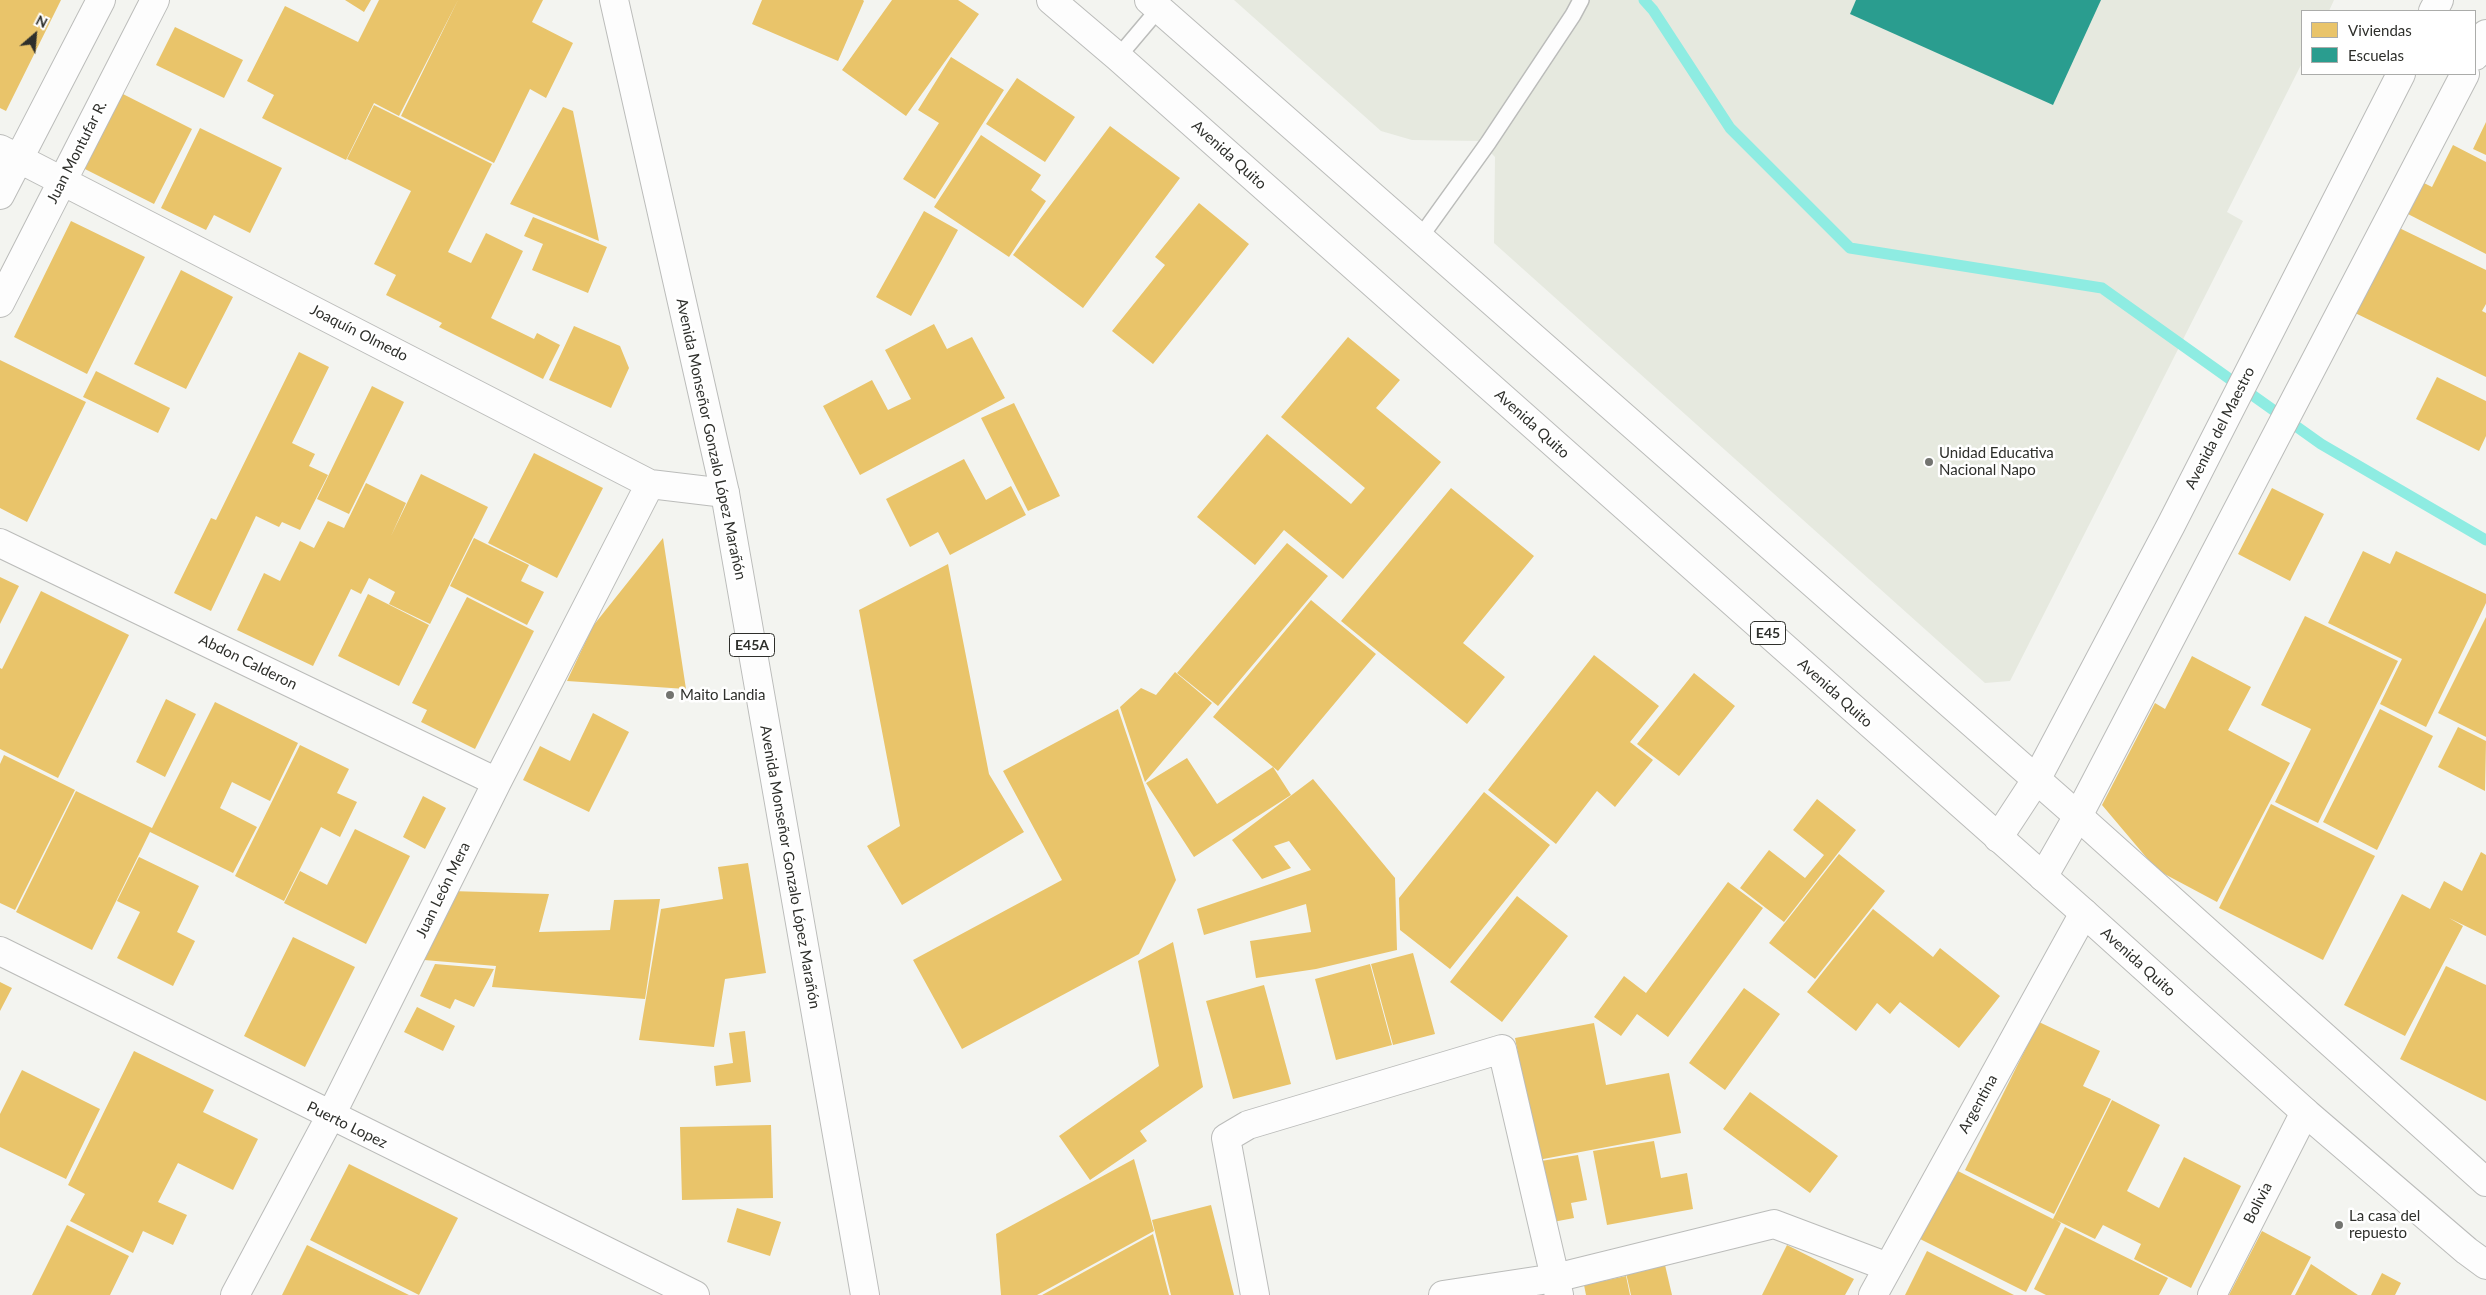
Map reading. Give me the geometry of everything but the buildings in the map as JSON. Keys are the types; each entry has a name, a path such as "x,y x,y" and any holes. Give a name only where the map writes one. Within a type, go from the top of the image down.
{"main road":[{"path":"0,195 9,154 101,0"},
{"name":"Juan Montufar R.","path":"0,303 155,0"},
{"name":"Avenida Monseñor Gonzalo López Marañón","path":"614,0 725,494 865,1295"},
{"name":"Avenida Quito","path":"1050,0 1118,57 2084,913 2305,1112 2467,1251 2486,1265"},
{"path":"1158,3 1419,238 2078,816 2486,1182"},
{"path":"2476,54 2486,34"},
{"name":"Avenida del Maestro","path":"1998,838 2036,780 2170,525 2400,75"},
{"path":"2042,877 2078,816 2464,75"},
{"name":"Joaquín Olmedo","path":"9,154 63,180 650,484 725,494"},
{"name":"Juan León Mera","path":"235,1295 330,1117 497,782 650,484"},
{"name":"Abdon Calderon","path":"0,543 497,782"},
{"name":"Argentina","path":"1873,1295 2084,913"},
{"name":"Puerto Lopez","path":"0,951 330,1117 695,1295"},
{"path":"1255,1295 1226,1138 1248,1126 1502,1049 1557,1286"},
{"name":"Bolivia","path":"2212,1295 2305,1112"},
{"path":"1443,1295 1557,1286 1774,1224 1888,1267"}],"lane":[{"path":"1419,238 1488,143 1574,15 1581,0"},
{"path":"1118,57 1158,3"}],"shaded area":[{"name":"Unidad Educativa Nacional Napo","path":"1234,0 2334,0 2329,10 2301,10 2301,65 2227,212 2243,221 2010,681 1985,683 1494,243 1495,157 1479,141 1412,140 1381,131"}],"waterway":[{"path":"1644,0 1653,10 1730,128 1850,248 2102,288 2321,444 2486,540"}],"place":[{"name":"Unidad Educativa Nacional Napo","path":"1929,462"},
{"name":"Maito Landia","path":"670,695"},
{"name":"La casa del repuesto","path":"2339,1225"}]}
